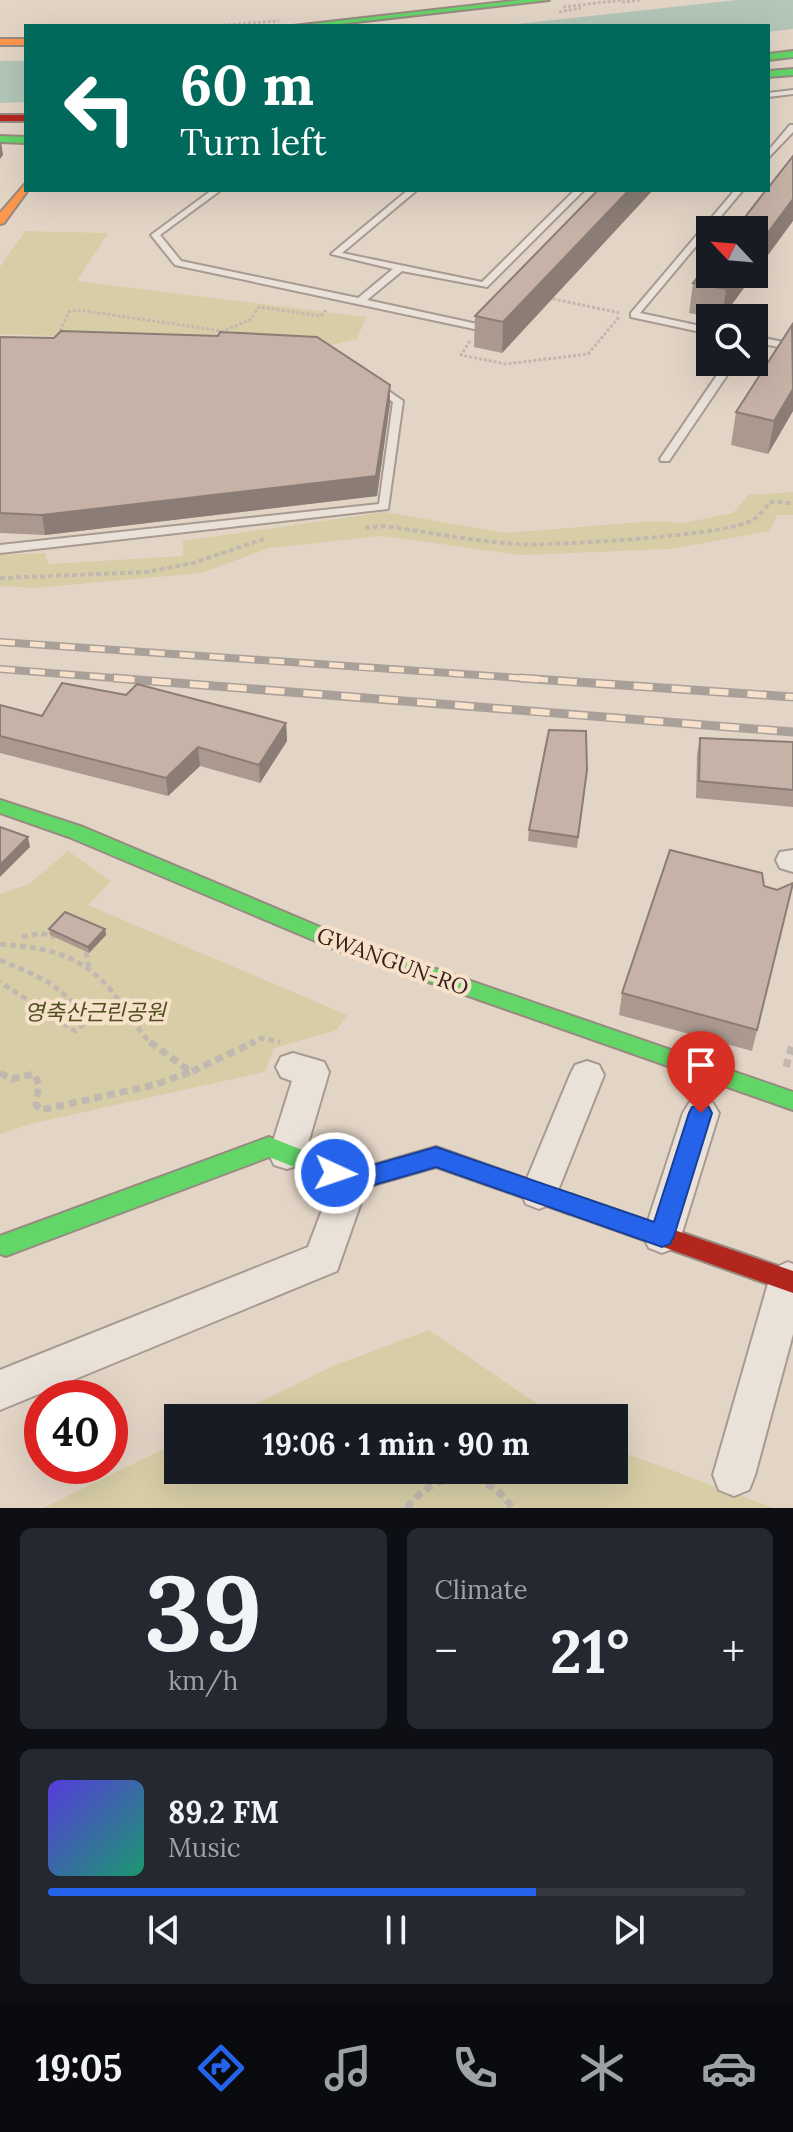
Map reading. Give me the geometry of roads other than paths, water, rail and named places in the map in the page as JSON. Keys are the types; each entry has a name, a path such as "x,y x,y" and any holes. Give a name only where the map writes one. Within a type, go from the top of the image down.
{"main road":[{"path":"316,24 545,0"},
{"path":"0,42 24,42"},
{"path":"770,57 793,54"},
{"path":"770,74 793,72"},
{"path":"0,118 24,118"},
{"path":"0,139 24,140"},
{"path":"0,221 24,189"},
{"name":"GWANGUN-RO","path":"0,806 76,832 339,943 793,1101"},
{"path":"6,1245 269,1147 335,1173 370,1176 436,1157 791,1281"}],"street":[{"path":"287,1154 302,1069"},
{"path":"539,1193 587,1075"},
{"path":"662,1236 701,1113"},
{"path":"0,1390 323,1259 353,1174"},
{"path":"734,1475 791,1281"}],"lane":[{"path":"770,95 793,92"},
{"path":"770,154 793,127"},
{"path":"214,192 155,235 178,263 479,327"},
{"path":"411,192 335,254 484,285 578,192"},
{"path":"696,328 634,315 737,192"},
{"path":"360,301 400,268"},
{"path":"768,342 793,347"},
{"path":"0,549 384,507 398,401 360,375"},
{"path":"665,459 721,376"}],"railway":[{"path":"0,642 548,680"},
{"path":"0,669 139,680"},
{"path":"114,678 793,732"},
{"path":"520,678 793,697"}],"park label":[{"name":"영축산근린공원","path":"95,1012"}]}
